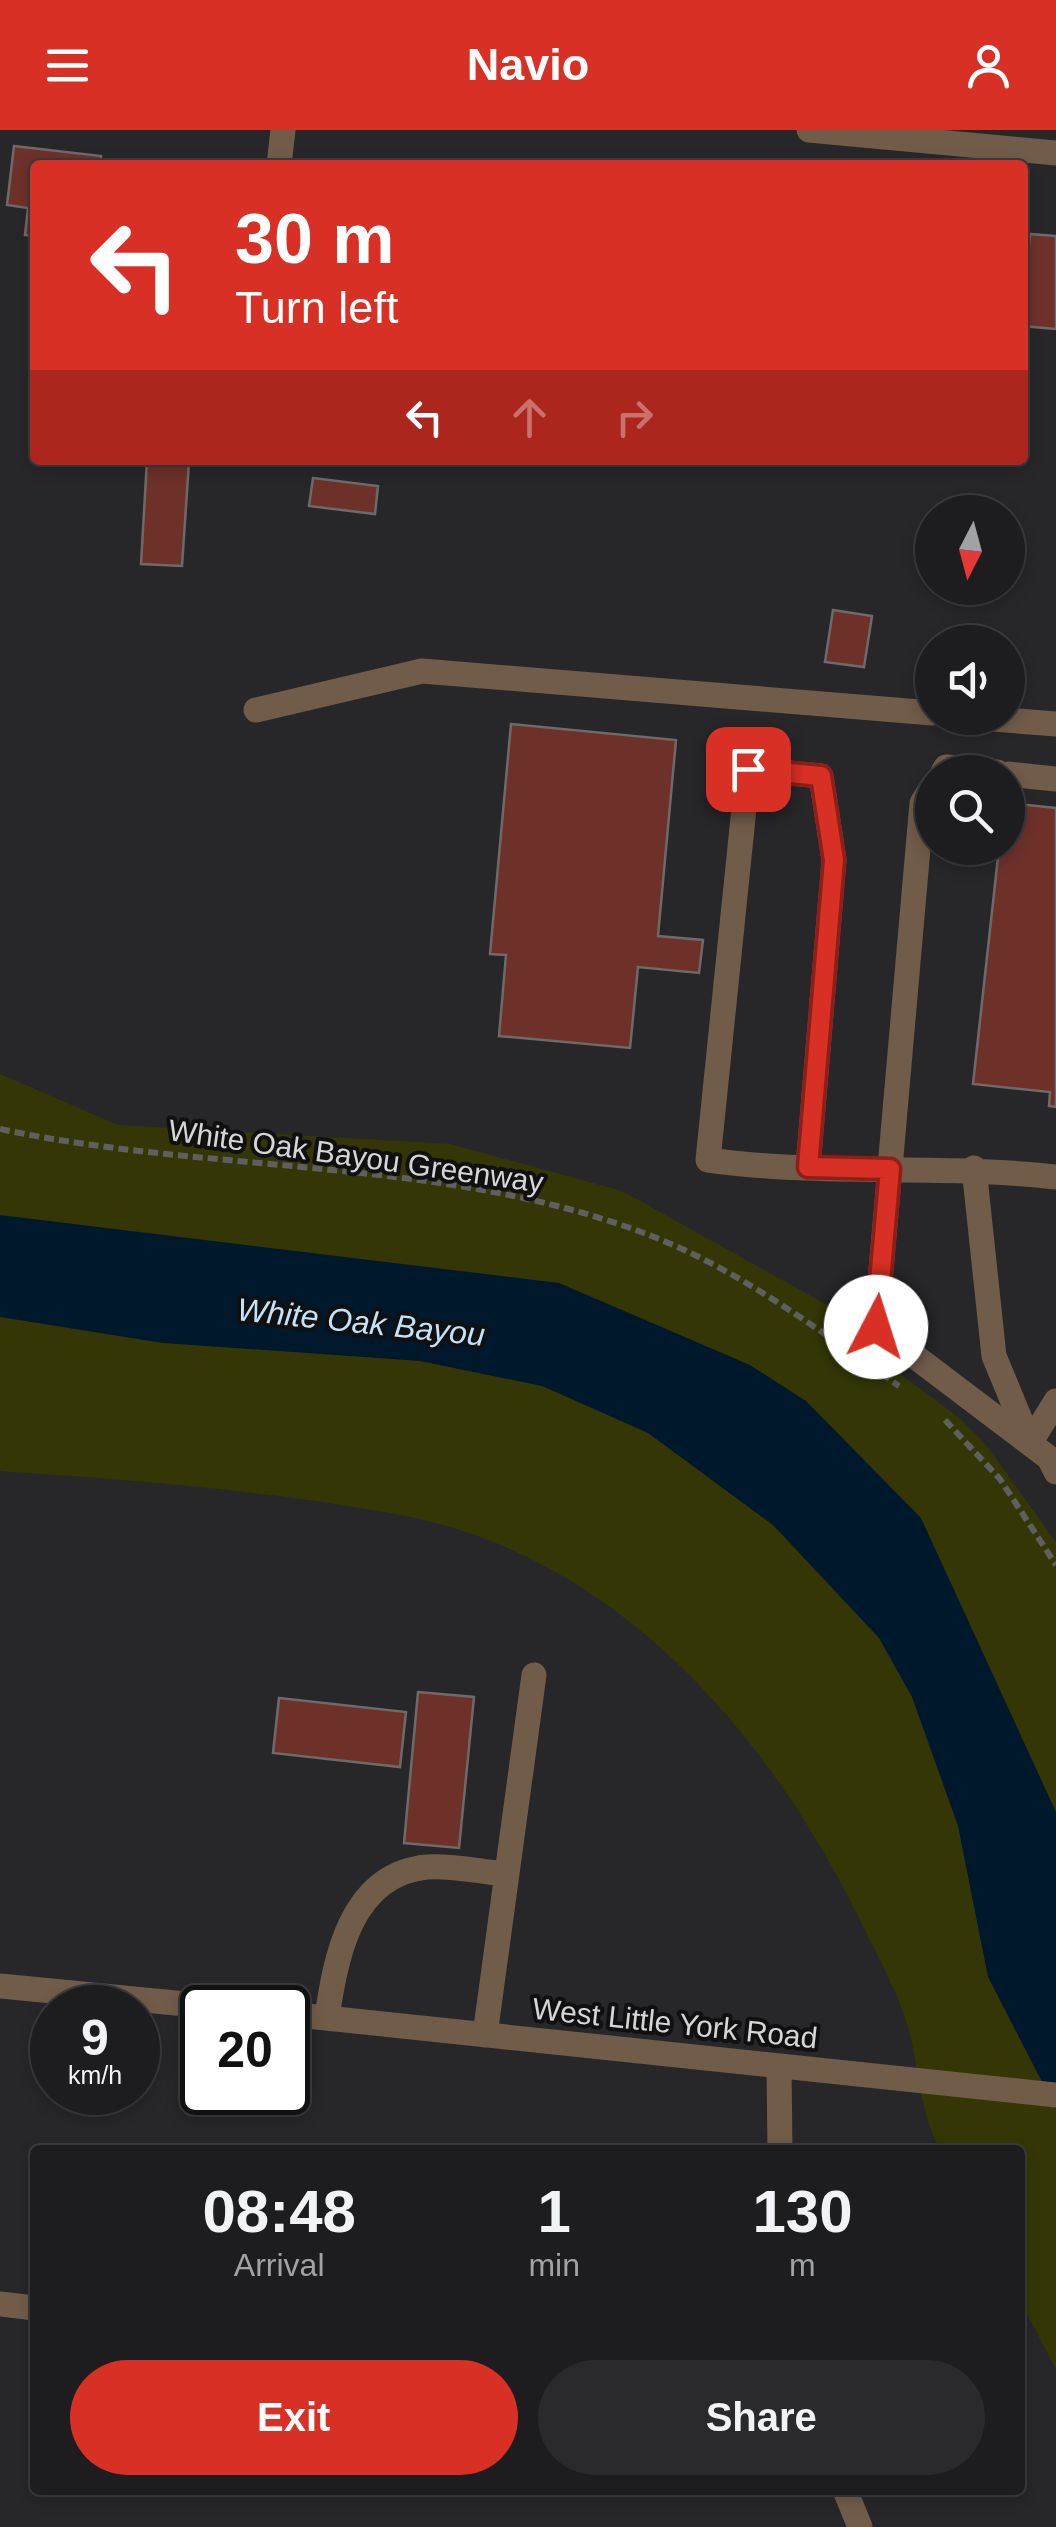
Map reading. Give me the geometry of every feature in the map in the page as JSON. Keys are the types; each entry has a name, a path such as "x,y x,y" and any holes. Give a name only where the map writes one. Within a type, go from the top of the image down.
{"street":[{"path":"279,160 282,130"},
{"path":"809,130 1056,153"},
{"path":"256,710 422,671 915,713"},
{"path":"1025,722 1056,724"},
{"path":"808,1167 834,860 821,776 748,769 708,1160 808,1167 974,1168 1056,1177"},
{"path":"1025,776 1056,779"},
{"path":"917,865 876,1327 1049,1458 1056,1472"},
{"path":"974,1168 994,1356 1030,1443"},
{"path":"1030,1443 1056,1401"},
{"path":"485,2035 534,1675"},
{"path":"327,2018 334,1966 344,1934 367,1898 392,1878 426,1867 506,1874"},
{"path":"0,1986 180,2003"},
{"name":"West Little York Road","path":"310,2016 1056,2095"},
{"path":"779,2067 780,2145"},
{"path":"0,2304 30,2307"},
{"path":"847,2495 860,2527"}],"path":[{"name":"White Oak Bayou Greenway","path":"0,1129 488,1191 609,1222 678,1247 732,1274 908,1393"},
{"path":"940,1416 1000,1479 1056,1566"}],"shaded area":[{"path":"0,1074 118,1125 450,1144 622,1191 854,1320 887,1364 958,1417 986,1445 1056,1542 1056,2369 1025,2310 1025,2145 938,2145 901,2007 832,1866 751,1745 703,1689 651,1639 593,1595 531,1559 427,1521 237,1491 0,1471"}],"water":[{"name":"White Oak Bayou","path":"0,1215 559,1283 750,1365 806,1401 921,1518 1056,1812 1056,2109 988,1977 958,1826 912,1697 879,1638 773,1525 648,1433 542,1386 420,1361 163,1343 0,1317"}],"building":[{"path":"14,146 101,156 101,160 30,160 30,236 25,235 28,208 7,205"},
{"path":"1030,234 1056,236 1056,329 1028,327"},
{"path":"147,465 189,465 182,566 141,564"},
{"path":"313,478 378,486 375,514 309,506"},
{"path":"833,610 872,616 864,667 825,662"},
{"path":"511,724 676,740 658,936 703,940 699,973 638,967 630,1048 499,1036 506,955 490,954"},
{"path":"1025,805 1056,808 1056,1107 1049,1106 1050,1092 973,1084 997,865 1025,865"},
{"path":"418,1692 474,1697 459,1848 404,1843"},
{"path":"279,1698 406,1712 400,1767 273,1753"}],"route":[{"path":"748,769 821,776 834,860 808,1167 890,1169 876,1327"}]}
